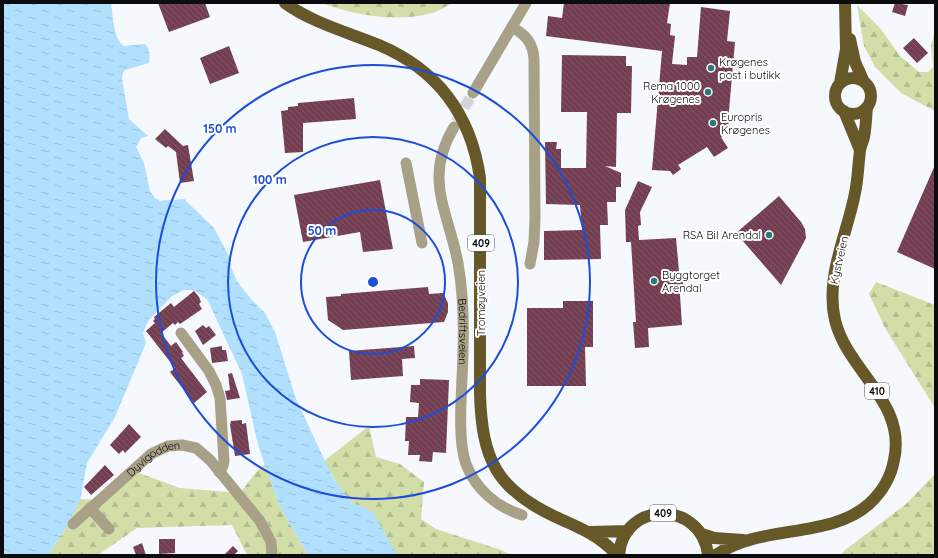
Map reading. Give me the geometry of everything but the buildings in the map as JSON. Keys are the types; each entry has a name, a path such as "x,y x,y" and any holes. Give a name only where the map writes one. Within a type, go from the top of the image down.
{"main road":[{"name":"Tromøyveien","path":"285,3 318,22 379,46 412,63 435,82 458,110 473,142 480,178 480,394 481,418 486,449 497,473 515,492 535,506 590,532 618,555"},
{"name":"410","path":"844,111 838,105 835,97 840,83 846,49 846,3"},
{"name":"410","path":"847,24 855,62 863,80 868,85 871,94 867,107"},
{"path":"840,83 853,78 863,80"},
{"path":"844,111 855,114 867,107"},
{"name":"Kystveien","path":"702,534 714,538 744,540 829,523 852,515 869,504 877,496 888,480 894,464 896,437 890,412 881,396 844,343 836,322 833,304 834,273 855,193 867,107"},
{"name":"Kystveien","path":"844,111 860,150"},
{"name":"409","path":"618,555 622,541 628,530 645,517 666,513 684,518 694,525 702,534"},
{"name":"Tromøyveien","path":"590,532 628,530"},
{"path":"702,534 708,555"},
{"name":"Kystveien","path":"716,555 744,540"}],"street":[{"path":"473,93 526,3"},
{"path":"512,27 519,31 530,42 534,59 535,219 534,242 530,264"},
{"name":"Bedriftsveien","path":"454,127 441,155 438,175 442,202 456,253 463,302 462,445 471,474 483,491 502,507 522,515"},
{"path":"406,163 422,243"},
{"path":"181,332 209,371 220,398 224,461 219,472"},
{"name":"Dyvigodden","path":"73,524 151,454 168,446 182,445 196,448 210,460 260,522 271,542 272,555"},
{"path":"90,508 109,530"}],"green space":[{"path":"322,3 452,3 437,11 422,15 393,17 363,14 335,8"},
{"path":"857,5 880,28 900,56 919,72 928,72 933,67 931,45 935,31 935,111 901,93 875,67 864,46"},
{"path":"876,282 935,305 935,408 885,328 869,294"},
{"path":"369,426 376,457 400,464 424,482 421,519 436,529 501,550 511,555 397,555 366,508 352,503 339,487 324,461"},
{"path":"265,464 279,505 308,555 247,555 232,525 137,528 98,555 48,555 66,528 80,499 98,500 139,473 180,488 240,493 257,471"},
{"path":"935,474 935,555 841,555 845,550 906,504"}],"water":[{"path":"3,3 111,3 114,26 120,43 124,46 145,44 147,46 150,58 149,63 125,70 122,79 129,119 148,136 141,138 136,147 144,163 150,191 155,198 160,201 184,199 214,228 230,258 231,267 237,281 251,299 265,313 275,332 296,399 332,476 352,503 366,508 374,514 397,555 308,555 279,505 258,445 242,374 207,299 193,290 184,290 172,296 148,321 143,333 146,343 115,417 87,463 80,501 66,528 48,555 3,555"}],"tunnel":[{"path":"456,122 473,93"}],"place":[{"name":"Krøgenes post i butikk","path":"711,68"},
{"name":"Rema 1000 Krøgenes","path":"708,92"},
{"name":"Europris Krøgenes","path":"713,123"},
{"name":"RSA Bil Arendal","path":"769,235"},
{"name":"Byggtorget Arendal","path":"654,281"}]}
